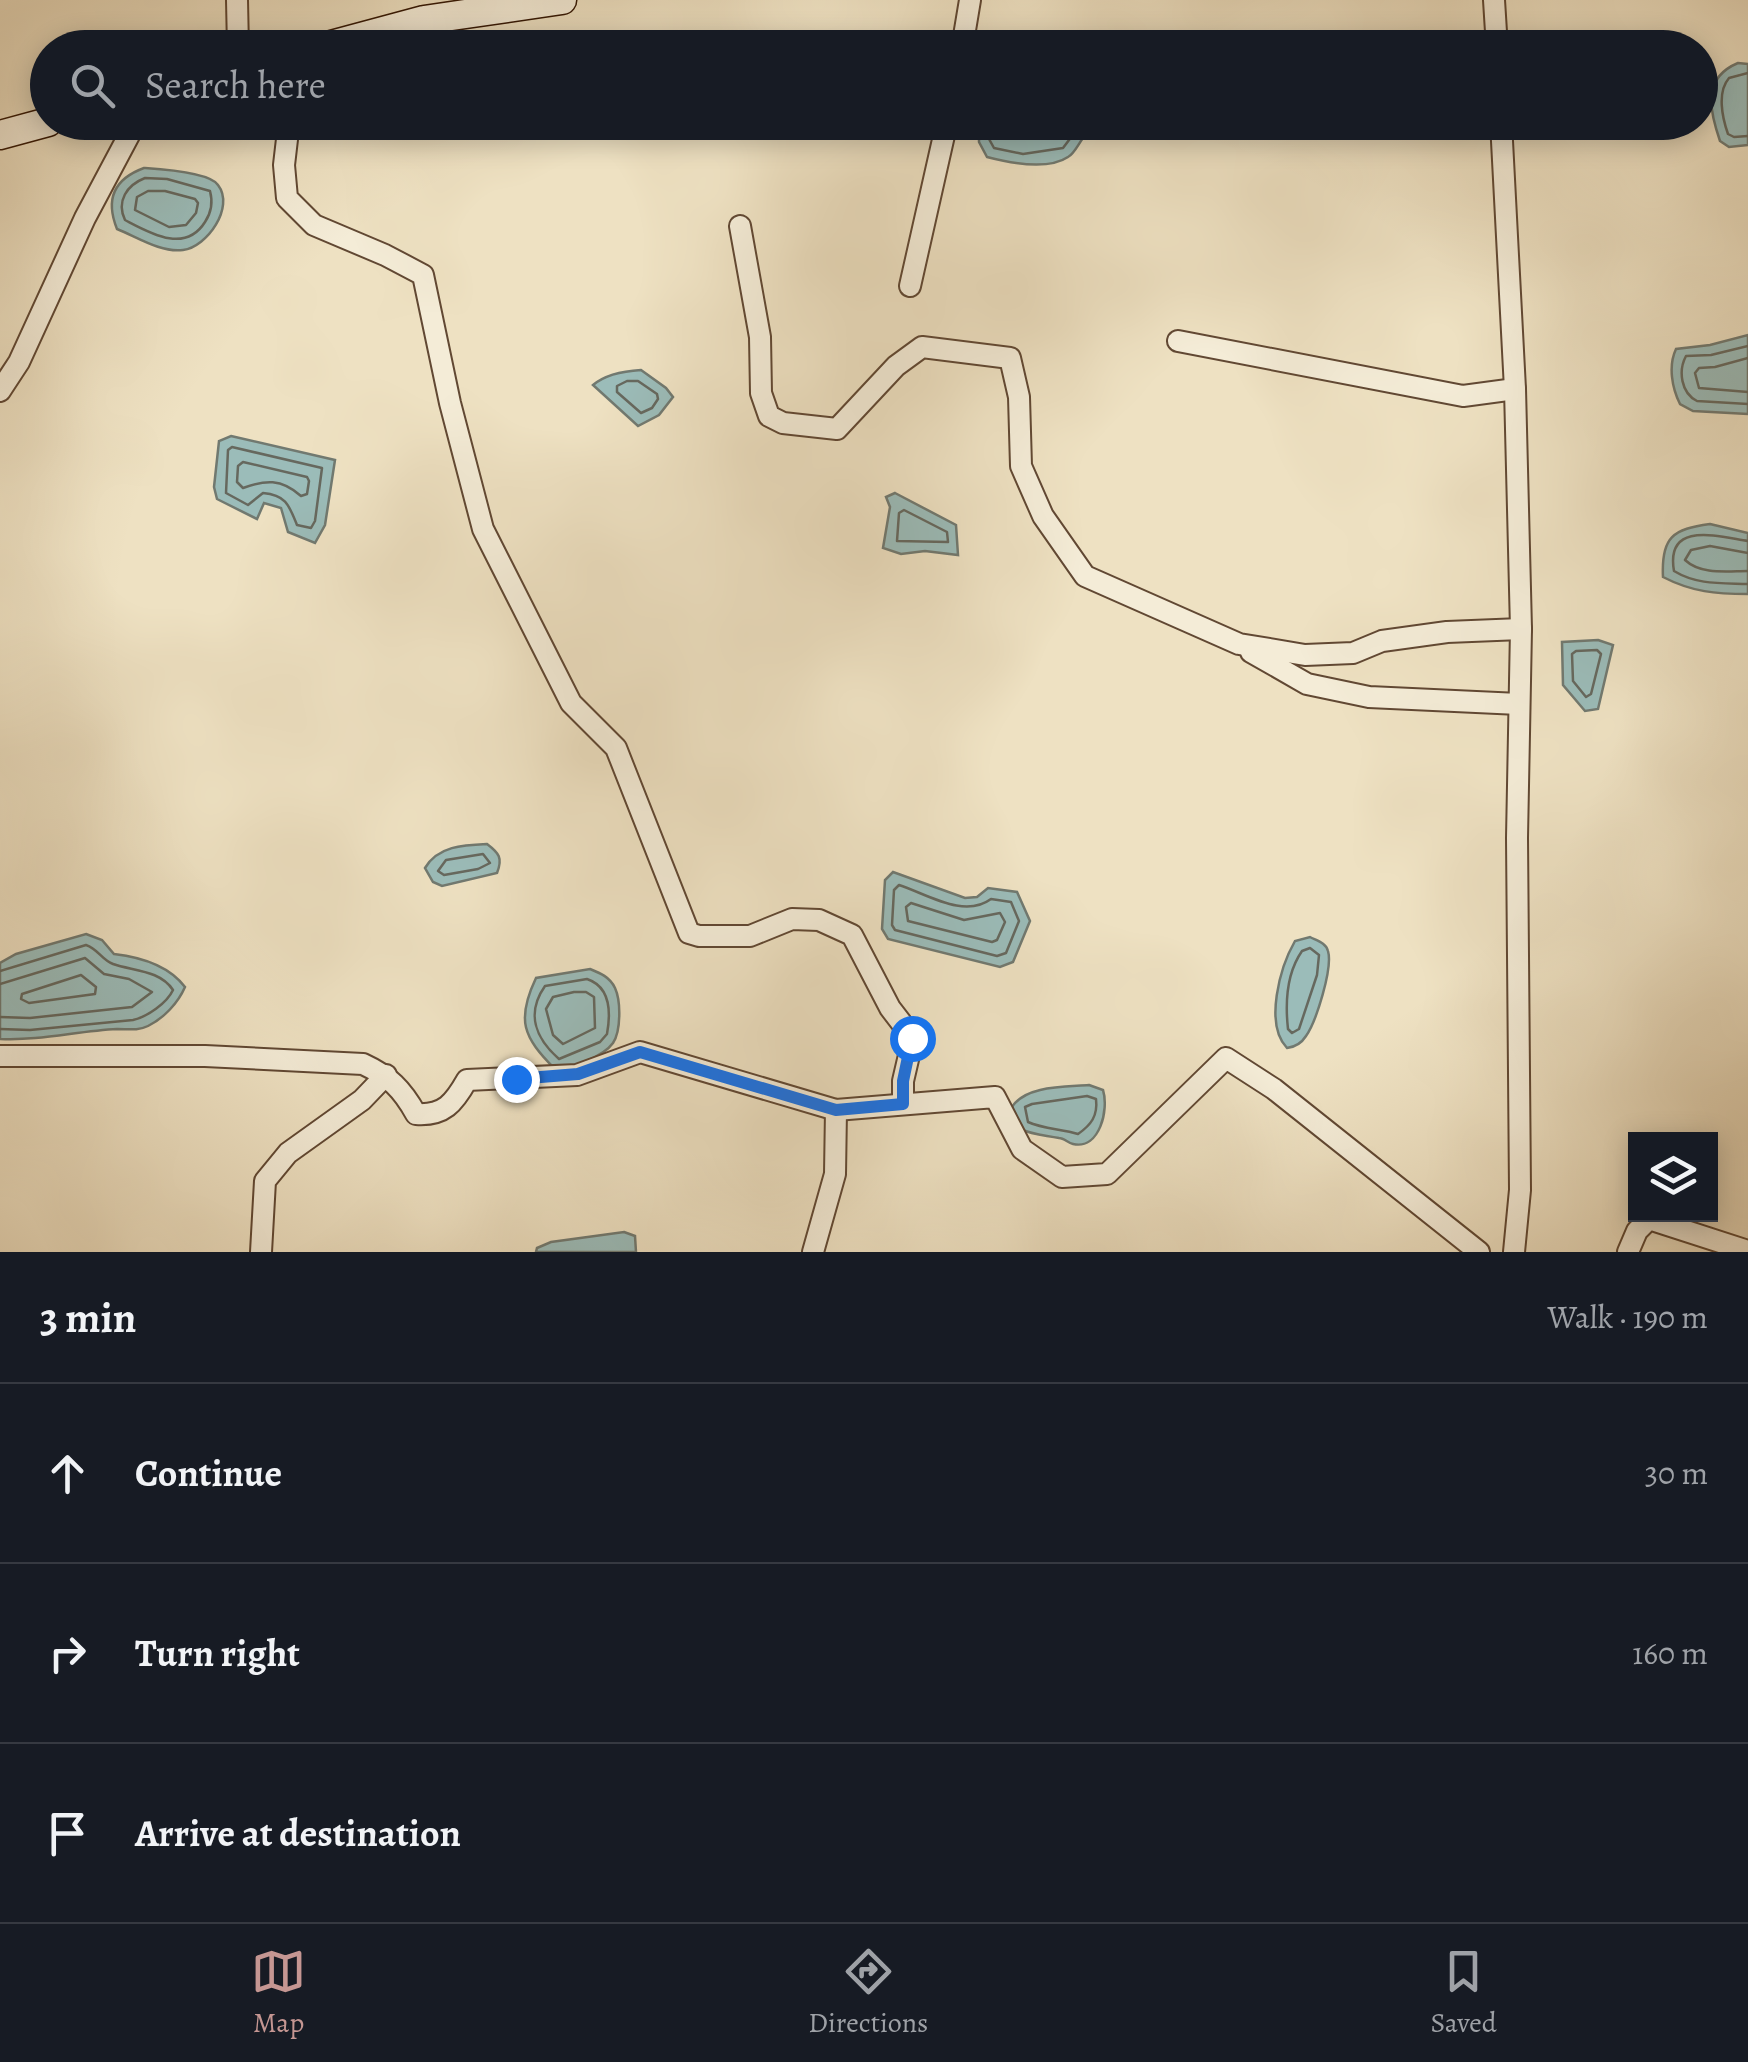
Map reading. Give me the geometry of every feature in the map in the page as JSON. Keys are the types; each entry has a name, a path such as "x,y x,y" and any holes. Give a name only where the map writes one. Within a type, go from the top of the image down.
{"main road":[{"path":"387,30 424,20 562,0"},
{"path":"0,135 30,127"}],"street":[{"path":"237,0 238,30"},
{"path":"965,30 970,0"},
{"path":"1494,0 1496,30"},
{"path":"0,391 19,362 85,218 126,140"},
{"path":"287,140 284,180 287,198 314,225 423,275 483,529 571,703 616,748 689,934 750,936 792,919 819,920 852,935 890,1008 912,1038 903,1081 903,1104"},
{"path":"910,286 944,140"},
{"path":"1502,140 1515,390 1521,628 1520,1190 1514,1252"},
{"path":"740,226 760,337 761,393 768,416 838,429 896,366 922,347 1010,358 1019,397 1021,466 1043,516 1085,576 1239,644 1307,684 1369,697 1519,704"},
{"path":"1178,341 1464,396 1515,390"},
{"path":"1239,644 1305,655 1353,653 1382,642 1448,632 1521,628"},
{"path":"0,1056 205,1056 363,1064 386,1075 404,1091 416,1114 433,1115 453,1104 467,1080 578,1074 640,1052 836,1110 996,1097 1022,1149 1062,1177 1106,1174 1226,1058 1274,1088 1479,1252"},
{"path":"261,1252 265,1181 288,1153 362,1100 386,1075"},
{"path":"813,1252 835,1174 836,1110"},
{"path":"1628,1252 1637,1231 1649,1219 1748,1251"}],"water":[{"path":"1738,63 1748,64 1748,145 1729,147 1718,134 1718,77"},
{"path":"1082,140 1068,157 1039,165 987,157 979,142"},
{"path":"144,168 195,174 218,185 222,194 221,214 201,242 183,250 166,249 117,229 112,208 115,191 125,178"},
{"path":"1748,335 1748,414 1693,411 1680,404 1672,377 1676,349"},
{"path":"641,370 673,397 659,415 638,426 593,385 616,374"},
{"path":"231,436 335,460 325,525 315,543 288,532 281,508 264,503 257,519 217,499 214,487 219,441"},
{"path":"895,493 956,525 958,555 925,551 901,554 883,548 890,507 886,497"},
{"path":"1710,524 1748,533 1748,594 1704,591 1663,577 1664,553 1672,537"},
{"path":"1598,640 1613,645 1598,709 1585,711 1563,685 1562,642"},
{"path":"487,844 499,856 497,873 442,886 433,882 425,868 444,851"},
{"path":"893,872 965,898 977,897 988,888 1017,892 1030,921 1013,962 1000,967 888,939 882,929 885,880"},
{"path":"86,934 102,940 114,954 144,960 171,973 185,987 174,1004 160,1019 140,1029 0,1039 0,963 16,954"},
{"path":"1310,937 1324,944 1328,951 1326,982 1306,1036 1298,1045 1287,1048 1276,1025 1280,980 1295,941"},
{"path":"590,969 608,978 615,988 619,1016 616,1038 595,1057 555,1069 536,1047 526,1027 530,993 536,978"},
{"path":"1089,1085 1103,1090 1105,1098 1100,1126 1090,1141 1073,1144 1020,1129 1012,1107 1018,1100 1047,1088"},
{"path":"624,1232 635,1236 636,1252 536,1252 551,1242"}],"route":[{"path":"516,1079 578,1074 640,1052 836,1110 903,1104 903,1081 912,1038"}]}
